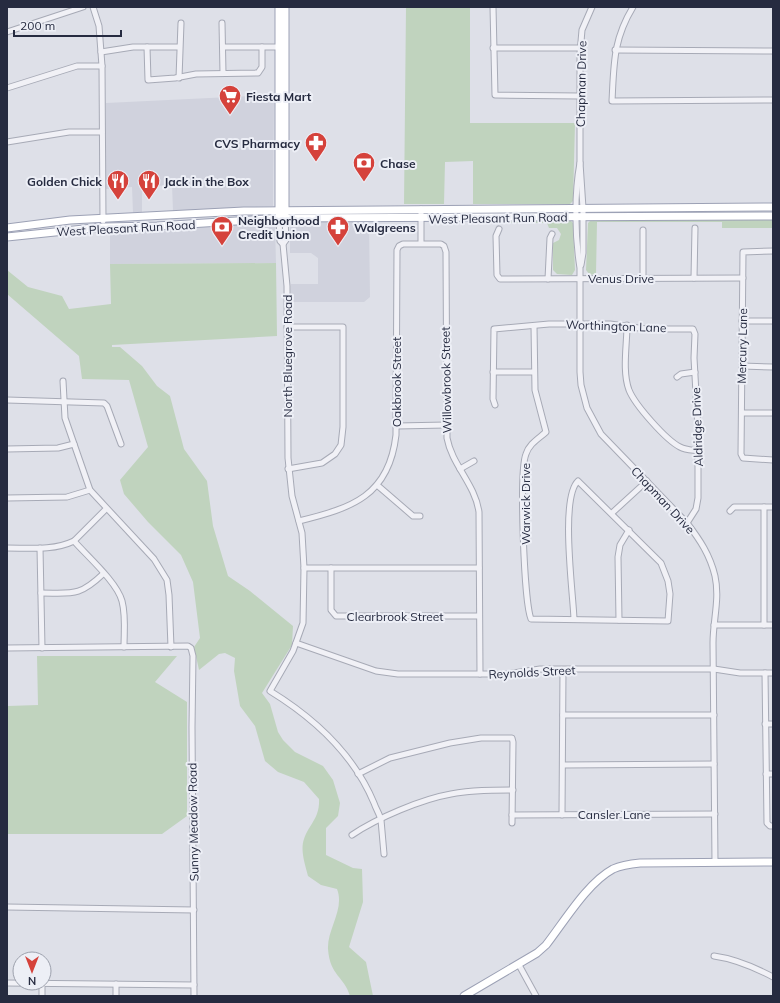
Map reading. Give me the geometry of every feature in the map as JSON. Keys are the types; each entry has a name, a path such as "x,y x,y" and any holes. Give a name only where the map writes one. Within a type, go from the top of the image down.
{"main road":[{"name":"North Bluegrove Road","path":"279,7 282,139"},
{"name":"North Bluegrove Road","path":"282,218 285,7"},
{"path":"650,207 650,217"},
{"name":"West Pleasant Run Road","path":"7,228 102,218 282,210 773,207"},
{"path":"469,208 469,218"},
{"path":"350,209 350,218"},
{"path":"210,212 211,223"},
{"name":"West Pleasant Run Road","path":"7,238 103,227 211,223 282,218 773,216"},
{"path":"464,996 532,957 546,945 595,884 614,868 626,864 640,863 773,862"}],"street":[{"path":"7,32 83,7"},
{"path":"93,7 99,26 102,66 103,227"},
{"path":"493,7 495,95 580,96"},
{"name":"Chapman Drive","path":"592,7 582,30 580,48 580,217 583,253 580,268 581,385 589,414 601,434 687,523 703,545 715,577 717,599 714,625 715,862"},
{"path":"633,7 618,37 615,50 612,101 773,100"},
{"path":"179,78 181,23"},
{"path":"222,23 223,73"},
{"path":"101,52 133,47 179,47"},
{"path":"147,47 148,80 179,78 196,74 260,72 262,68 262,47"},
{"path":"223,47 279,47"},
{"path":"493,48 580,48"},
{"path":"615,50 773,51"},
{"path":"7,88 77,66 102,66"},
{"path":"7,142 69,132 102,132"},
{"path":"420,209 421,243"},
{"name":"North Bluegrove Road","path":"282,218 286,240 283,244 287,286 288,468 292,496 299,520 304,554 303,623 296,643"},
{"path":"694,278 695,228"},
{"name":"Venus Drive","path":"499,229 496,236 497,275 500,278 743,278"},
{"path":"643,230 643,278"},
{"path":"548,279 550,238 552,234"},
{"name":"Willowbrook Street","path":"421,243 441,244 444,246 446,252 446,425 448,446 472,489 478,503 480,674"},
{"name":"Oakbrook Street","path":"299,520 345,508 366,495 378,485 393,453 397,426 396,253 400,245 421,243"},
{"name":"Mercury Lane","path":"773,252 743,252 741,439 741,454 743,458 773,460"},
{"path":"742,321 773,321"},
{"name":"Worthington Lane","path":"493,372 493,333 494,329 497,328 580,324 627,325 646,329 693,329"},
{"path":"627,325 626,375 629,390 642,410 676,444 685,449 698,450"},
{"name":"Warwick Drive","path":"534,326 534,372 536,399 546,432 530,446 524,463 525,564 531,619 574,619"},
{"path":"287,327 343,327 343,427 341,445 335,454 322,463 288,468"},
{"name":"Aldridge Drive","path":"687,523 696,509 698,502 695,334 693,329"},
{"path":"742,366 773,367"},
{"path":"495,405 492,399 493,372 534,372"},
{"path":"678,377 681,374 695,372"},
{"path":"7,648 171,647 169,589 164,571 90,490 65,418 63,381"},
{"path":"7,400 104,402 107,406 121,444"},
{"path":"742,413 773,413"},
{"path":"397,426 446,425"},
{"path":"7,449 58,448 74,444"},
{"path":"460,469 474,461"},
{"path":"578,481 612,513 661,563 664,569 670,594 668,621 574,619 569,511 572,493 578,481"},
{"path":"612,513 647,481"},
{"path":"378,485 413,516 420,516"},
{"path":"7,498 67,497 90,490"},
{"path":"730,511 734,507 773,507"},
{"path":"764,507 764,625"},
{"path":"7,548 59,547 74,541 106,509"},
{"path":"619,620 618,557 620,545 629,530"},
{"path":"74,541 116,588 122,601 124,616 124,647"},
{"path":"40,548 42,648"},
{"path":"304,568 479,568"},
{"name":"Clearbrook Street","path":"331,568 331,610 336,616 480,616"},
{"path":"41,593 78,592 89,588 104,574"},
{"path":"714,625 773,625"},
{"path":"296,643 270,691 300,711 337,745 368,788 381,820 384,854"},
{"name":"Reynolds Street","path":"296,643 384,673 480,674 563,670 714,669 740,673 773,673"},
{"name":"Sunny Meadow Road","path":"171,647 188,646 191,648 193,656 192,727 194,996"},
{"path":"562,815 563,670"},
{"path":"765,673 767,823 772,826"},
{"path":"563,715 714,715"},
{"path":"765,724 773,724"},
{"path":"358,774 390,758 450,743 481,738 512,738 512,823"},
{"path":"563,765 714,764"},
{"path":"766,774 773,774"},
{"path":"352,835 381,820 449,794 513,790"},
{"name":"Cansler Lane","path":"512,815 715,814"},
{"path":"7,907 194,910"},
{"path":"714,956 751,965 773,977"},
{"path":"519,965 536,996"},
{"path":"52,984 194,985"},
{"path":"116,984 116,996"}],"shaded area":[{"path":"274,95 273,206 173,211 172,185 142,187 142,212 133,213 132,187 106,189 106,103"},
{"path":"369,221 370,297 364,302 291,302 291,284 318,284 318,258 311,253 290,253 290,222"},
{"path":"273,222 275,224 276,263 110,264 110,232"}],"green space":[{"path":"406,7 470,7 470,123 575,123 573,201 570,204 473,204 473,161 445,162 444,204 404,204"},
{"path":"472,220 570,220 573,223 575,270 572,275 557,274 553,270 553,243 559,240 561,234 557,228 549,228 547,223 472,223"},
{"path":"591,220 773,220 773,228 722,228 722,222 597,222 596,274 590,275 586,270 588,223"},
{"path":"276,263 277,336 112,345 112,347 120,347 142,366 157,386 170,396 184,449 207,481 213,526 228,576 250,591 293,626 292,645 262,693 270,704 278,732 283,740 295,752 323,766 333,780 340,803 338,816 326,828 326,855 353,868 362,869 363,902 349,947 366,962 373,996 350,996 331,965 329,958 328,942 339,904 339,896 337,889 321,885 308,876 303,852 304,839 318,811 319,799 304,782 278,772 265,761 255,726 240,706 234,671 235,658 225,653 219,654 199,670 194,647 200,638 193,582 181,555 148,522 124,494 120,480 148,447 129,380 82,379 79,356 7,294 7,270 28,287 62,296 69,309 111,304 110,264"},
{"path":"37,656 177,656 155,682 187,702 187,816 162,834 7,834 7,693 8,706 38,705"}],"place":[{"name":"Fiesta Mart","path":"230,116"},
{"name":"CVS Pharmacy","path":"316,162"},
{"name":"Chase","path":"364,182"},
{"name":"Golden Chick","path":"118,200"},
{"name":"Jack in the Box","path":"149,200"},
{"name":"Neighborhood Credit Union","path":"222,246"},
{"name":"Walgreens","path":"338,246"}]}
